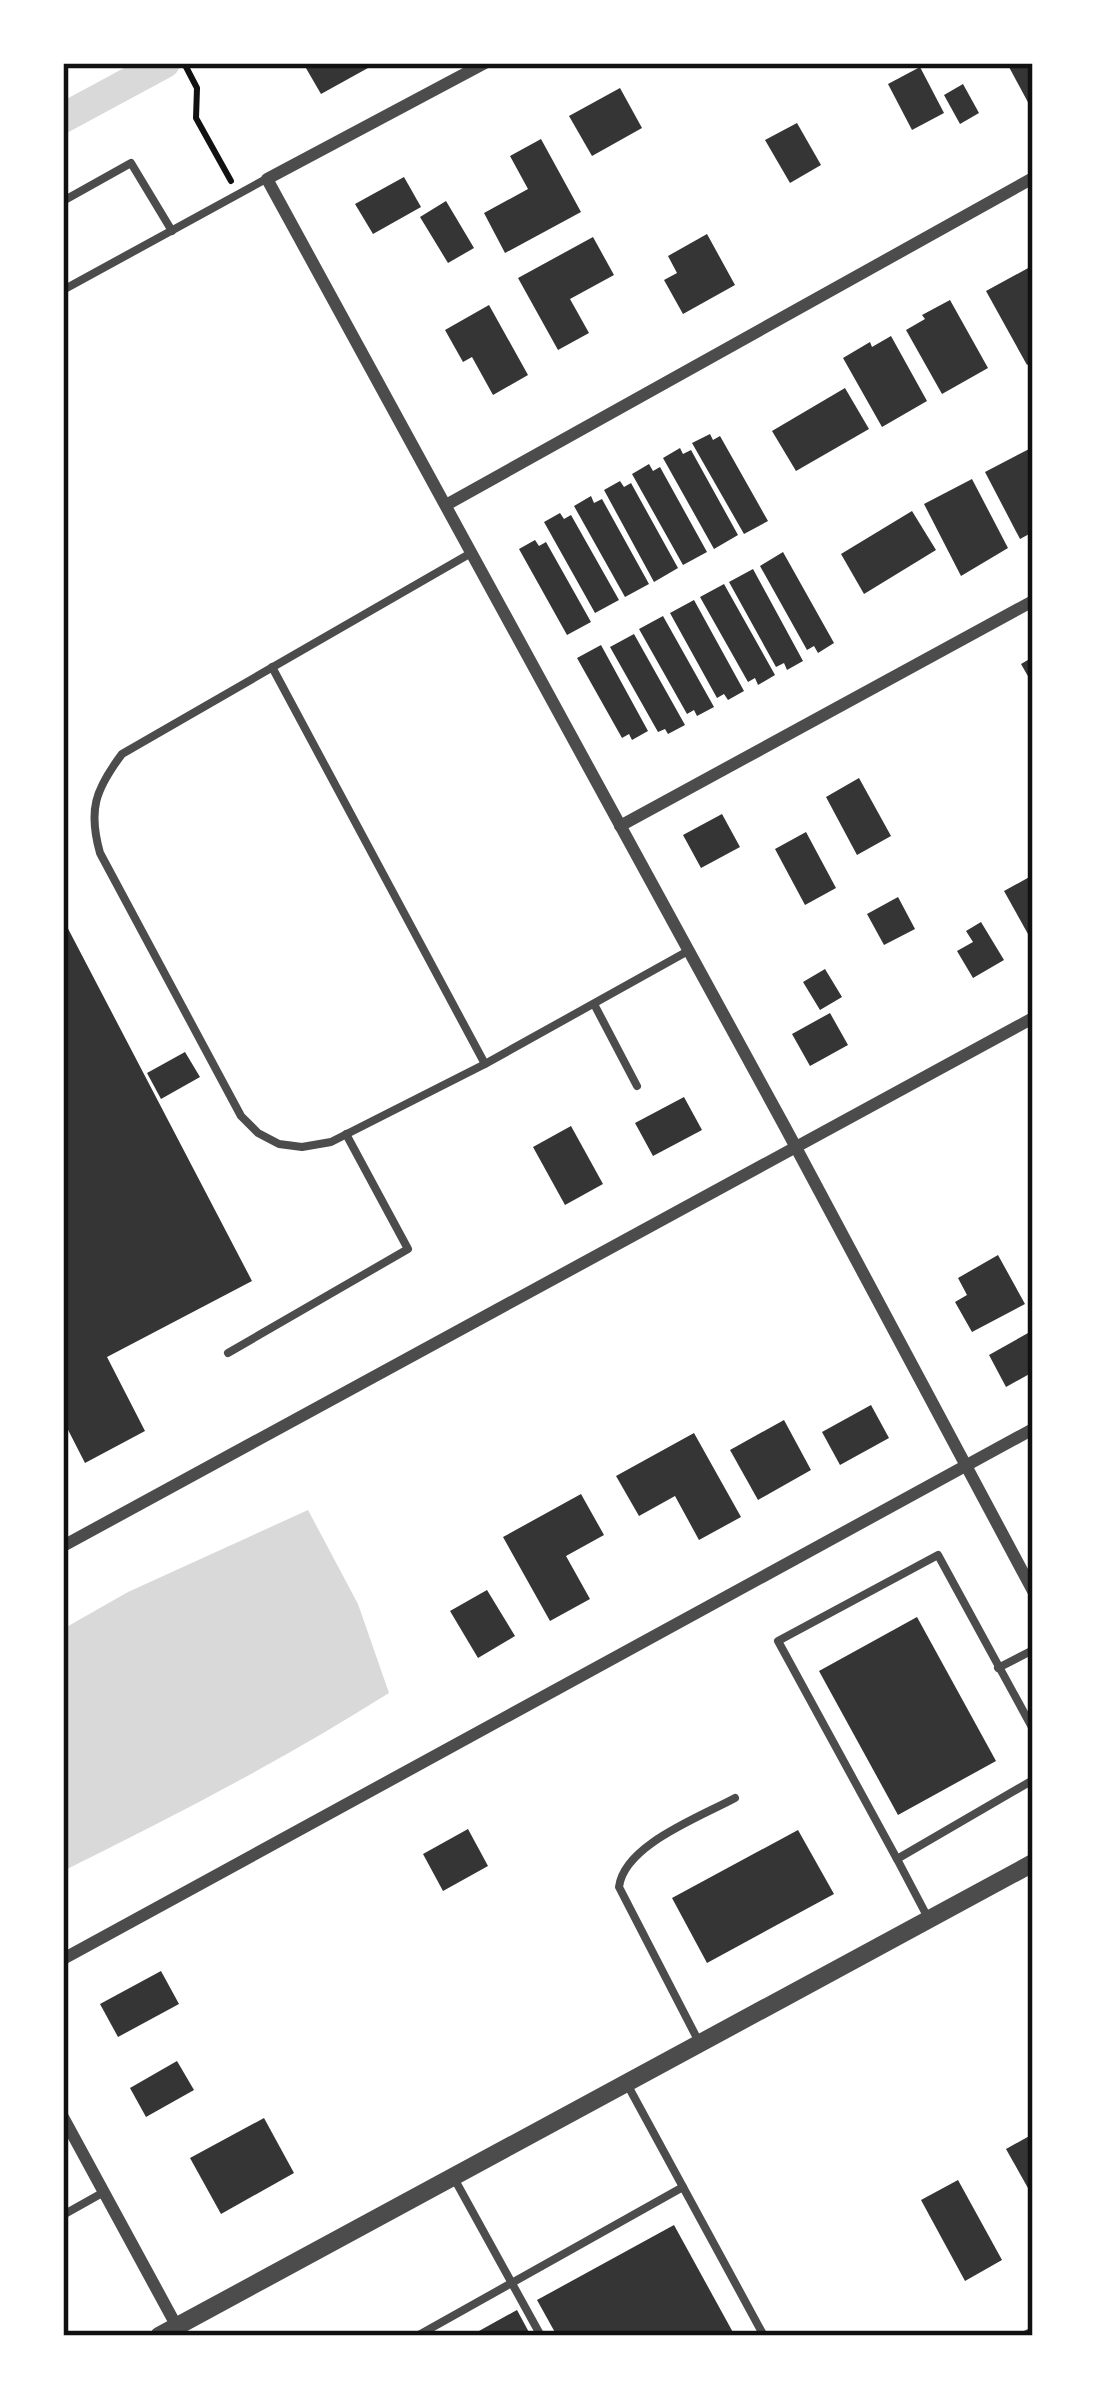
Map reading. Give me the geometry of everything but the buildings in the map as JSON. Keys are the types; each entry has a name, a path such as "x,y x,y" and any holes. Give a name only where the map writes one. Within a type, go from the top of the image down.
{"street":[{"path":"485,63 267,178 1033,1591"},
{"path":"446,505 1033,178"},
{"path":"620,826 1033,601"},
{"path":"63,1546 1033,1018"},
{"path":"63,1960 1033,1430"},
{"path":"158,2336 179,2331 453,2177 1033,1864"},
{"path":"63,2117 179,2331"}],"lane":[{"path":"63,201 131,163 172,231"},
{"path":"63,290 267,178"},
{"path":"471,553 122,754 102,781 94,804 100,854 241,1116 258,1133 279,1144 302,1148 331,1142 485,1064 688,951"},
{"path":"272,667 485,1064"},
{"path":"594,1004 638,1085"},
{"path":"228,1353 408,1249 346,1134"},
{"path":"929,1920 778,1641 938,1555 1033,1729"},
{"path":"998,1668 1033,1650"},
{"path":"897,1859 1033,1780"},
{"path":"700,2044 619,1887 620,1874 649,1845 735,1798"},
{"path":"626,2083 764,2336"},
{"path":"453,2177 541,2336"},
{"path":"417,2336 682,2187"},
{"path":"63,2215 104,2192"}],"path":[{"path":"184,63 197,88 196,118 238,194"}],"shaded area":[{"path":"308,1510 358,1604 389,1693 229,1786 63,1871 63,1629 128,1592"}],"waterway":[{"path":"63,118 165,63"}]}
